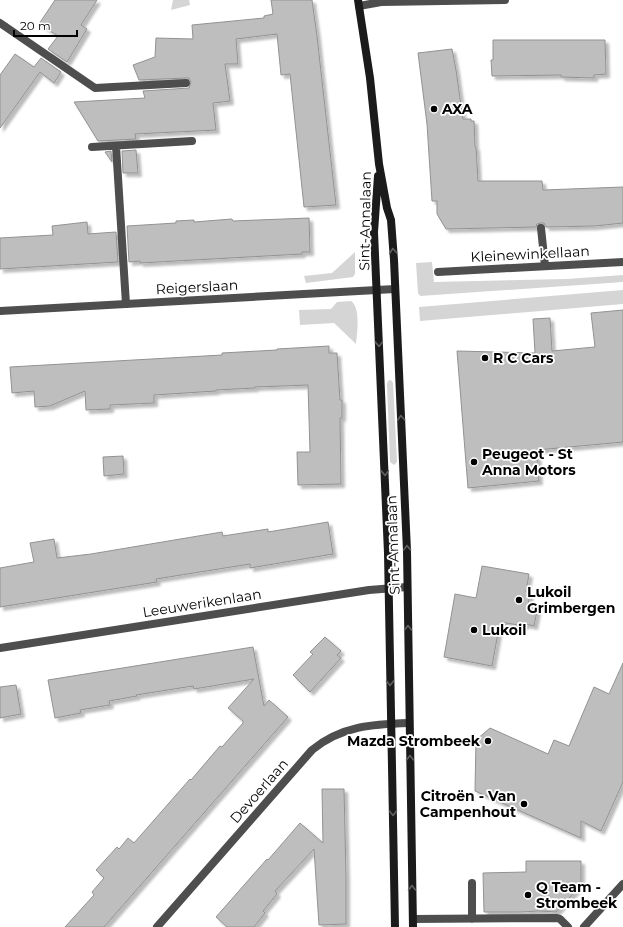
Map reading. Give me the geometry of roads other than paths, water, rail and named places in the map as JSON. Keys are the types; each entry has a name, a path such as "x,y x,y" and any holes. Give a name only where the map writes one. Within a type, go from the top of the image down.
{"main road":[{"name":"Sint-Annalaan","path":"359,3 370,78 379,164 387,208 391,220 408,587 413,923"},
{"name":"Sint-Annalaan","path":"379,164 374,232 388,553 395,927"}],"street":[{"path":"359,3 504,0"},
{"path":"0,23 95,88 186,83"},
{"path":"92,147 192,141"},
{"path":"116,146 126,304"},
{"path":"541,228 545,266"},
{"name":"Kleinewinkellaan","path":"438,272 623,262"},
{"name":"Reigerslaan","path":"0,311 395,290"},
{"name":"Leeuwerikenlaan","path":"0,648 361,591 408,587"},
{"name":"Devoerlaan","path":"157,927 312,750 323,741 336,734 370,724 409,723"},
{"path":"472,884 472,919"},
{"path":"584,927 623,884"},
{"path":"413,923 472,919 557,918 568,927"}],"place":[{"name":"AXA","path":"434,109"},
{"name":"R C Cars","path":"485,358"},
{"name":"Peugeot - St Anna Motors","path":"474,462"},
{"name":"Lukoil Grimbergen","path":"519,600"},
{"name":"Lukoil","path":"474,630"},
{"name":"Mazda Strombeek","path":"488,741"},
{"name":"Citroën - Van Campenhout","path":"524,804"},
{"name":"Q Team - Strombeek","path":"528,895"}]}
